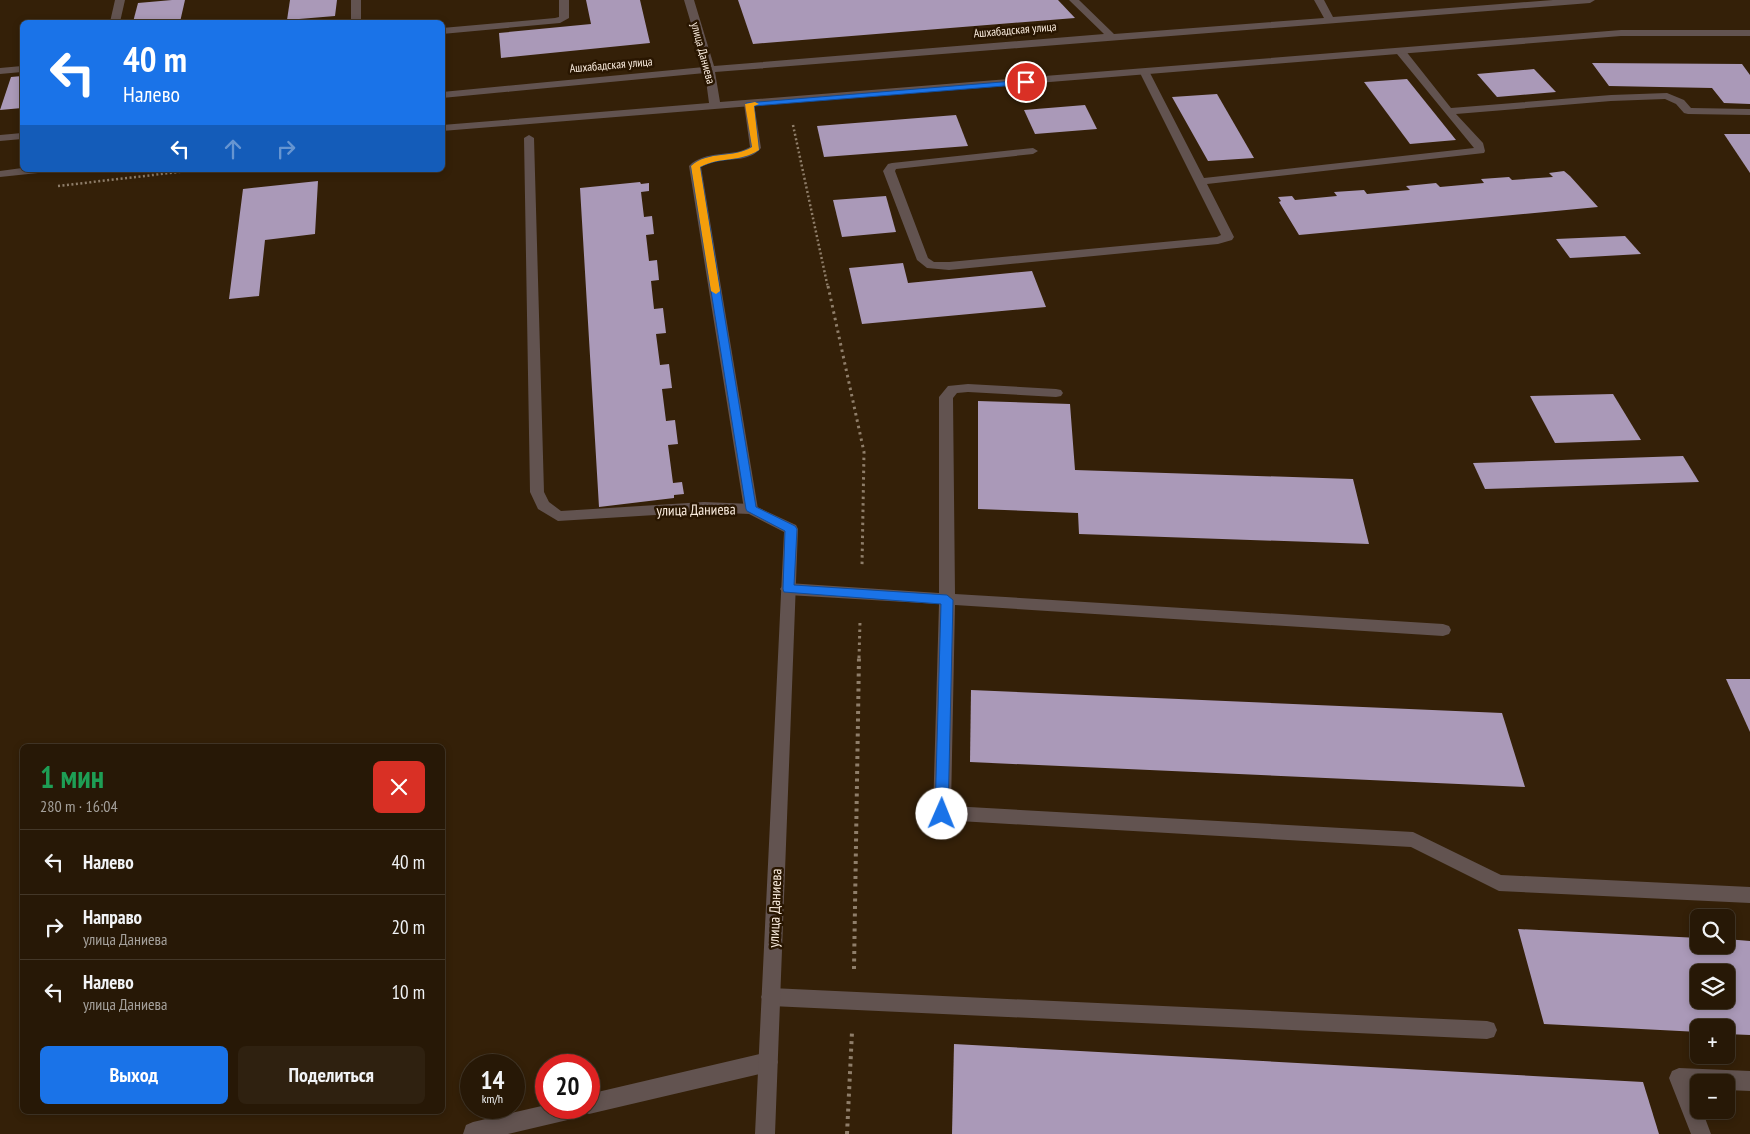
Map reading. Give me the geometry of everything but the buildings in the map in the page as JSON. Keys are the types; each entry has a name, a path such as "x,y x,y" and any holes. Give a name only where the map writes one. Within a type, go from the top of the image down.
{"street":[{"path":"115,20 120,0"},
{"path":"356,0 356,20"},
{"path":"445,30 557,20 564,18 564,0"},
{"name":"улица Даниева","path":"689,0 710,69 715,106"},
{"path":"1074,0 1111,36"},
{"path":"1319,0 1330,20"},
{"name":"Ашхабадская улица","path":"445,95 710,69 1111,36 1590,0"},
{"path":"445,128 1621,33 1750,33"},
{"path":"1199,182 1480,151 1478,145 1401,52"},
{"path":"0,71 20,69"},
{"path":"1033,151 892,166 889,172 923,260 931,265 949,266 1208,241 1228,237 1145,72"},
{"path":"1448,111 1611,98 1667,96 1680,102 1688,111 1750,112"},
{"path":"749,104 756,148 745,155 711,158 695,166 751,509"},
{"path":"0,138 20,136"},
{"name":"улица Даниева","path":"529,138 537,492 544,505 558,516 704,508 751,509 791,529 765,1134"},
{"path":"0,174 20,172"},
{"path":"1056,393 968,388 952,389 946,398 947,600 942,814 1412,840 1499,883 1750,895"},
{"path":"788,589 1443,630"},
{"path":"771,997 1487,1030"},
{"path":"600,1101 768,1062"},
{"path":"1701,1134 1679,1078 1750,1082"},
{"path":"473,1134 473,1132 535,1118"}],"path":[{"path":"49,187 179,172"}],"slow traffic":[{"path":"716,291 695,166 711,158 745,155 756,148 749,104 755,104"}],"route":[{"path":"942,814 947,600 788,589 791,529 751,509 695,166 711,158 745,155 756,148 749,104 1026,82"}]}
